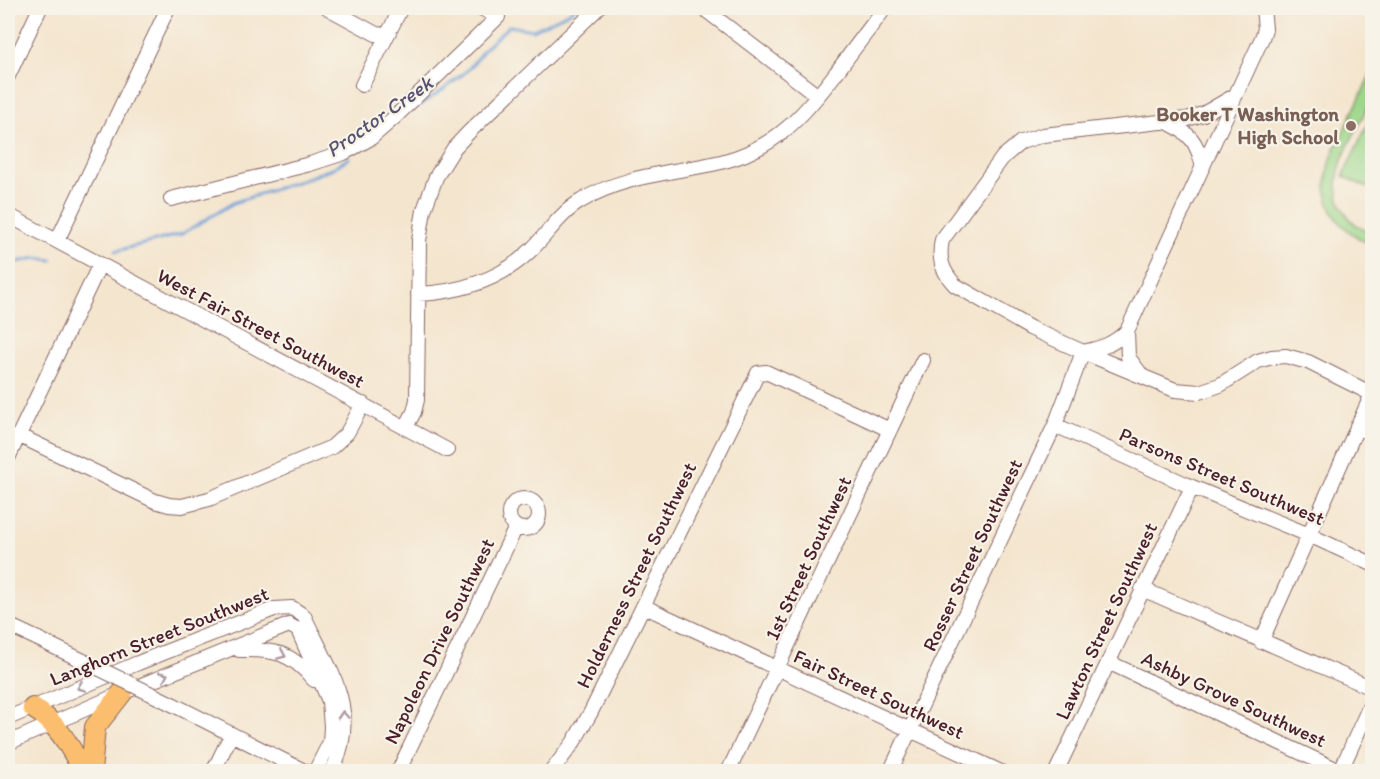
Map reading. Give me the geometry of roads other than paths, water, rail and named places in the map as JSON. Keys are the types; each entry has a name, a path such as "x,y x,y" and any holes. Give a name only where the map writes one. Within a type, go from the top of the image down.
{"highway":[{"path":"91,771 95,728 122,693"},
{"path":"33,708 52,723 66,739 84,771"}],"street":[{"path":"8,76 40,8"},
{"path":"57,241 168,8"},
{"path":"328,8 376,34 383,35 389,32"},
{"path":"362,85 401,8"},
{"path":"171,199 310,164 344,153 371,138 498,17 481,8"},
{"path":"406,427 417,400 419,241 424,210 436,177 454,148 469,132 598,8"},
{"path":"703,8 818,96"},
{"path":"418,294 460,290 499,274 529,252 567,211 597,192 632,180 723,162 756,150 790,127 818,96 885,8"},
{"path":"1083,352 1106,347 1116,342 1127,331 1262,38 1265,30 1263,8"},
{"path":"1236,94 1203,114 1169,123 1043,135 1021,141 1003,157 942,240 939,252 945,275 955,285 1030,328 1175,390 1199,392 1220,385 1258,361 1286,356 1308,362 1372,394 1261,642"},
{"path":"1169,123 1183,130 1193,140 1199,151 1203,167"},
{"name":"West Fair Street Southwest","path":"8,215 447,450"},
{"path":"8,458 100,264"},
{"path":"1127,331 1128,357 1143,378"},
{"name":"Rosser Street Southwest","path":"890,771 1055,425 1083,352"},
{"name":"1st Street Southwest","path":"728,771 923,360"},
{"name":"Holderness Street Southwest","path":"551,771 573,743 591,712 758,373 766,372 890,430"},
{"path":"18,435 155,501 182,506 209,499 332,447 347,434 363,404"},
{"name":"Parsons Street Southwest","path":"1055,425 1372,564"},
{"path":"1357,426 1372,434"},
{"name":"Lawton Street Southwest","path":"1056,771 1192,487"},
{"name":"Napoleon Drive Southwest","path":"398,771 516,527"},
{"path":"1142,589 1372,688"},
{"name":"Fair Street Southwest","path":"643,606 1001,771"},
{"name":"Langhorn Street Southwest","path":"8,718 274,609 292,609 303,616 342,697 344,719 342,740 332,771"},
{"path":"289,625 292,609"},
{"path":"8,625 306,771"},
{"name":"Langhorn Street Southwest","path":"8,743 122,693 289,625 298,630 329,701 330,742 315,771"},
{"path":"228,650 264,649 280,653 301,664 324,691"},
{"name":"Ashby Grove Southwest","path":"1108,662 1341,771"},
{"path":"1341,771 1372,701"},
{"path":"213,771 231,735"}],"waterway":[{"name":"Proctor Creek","path":"412,110 468,70 486,47 509,26 533,30 574,8"},
{"name":"Proctor Creek","path":"116,251 182,234 233,203 305,179 333,168 349,158"},
{"name":"Proctor Creek","path":"8,264 36,258 52,260"}],"place":[{"name":"Booker T Washington High School","path":"1351,126"}]}
